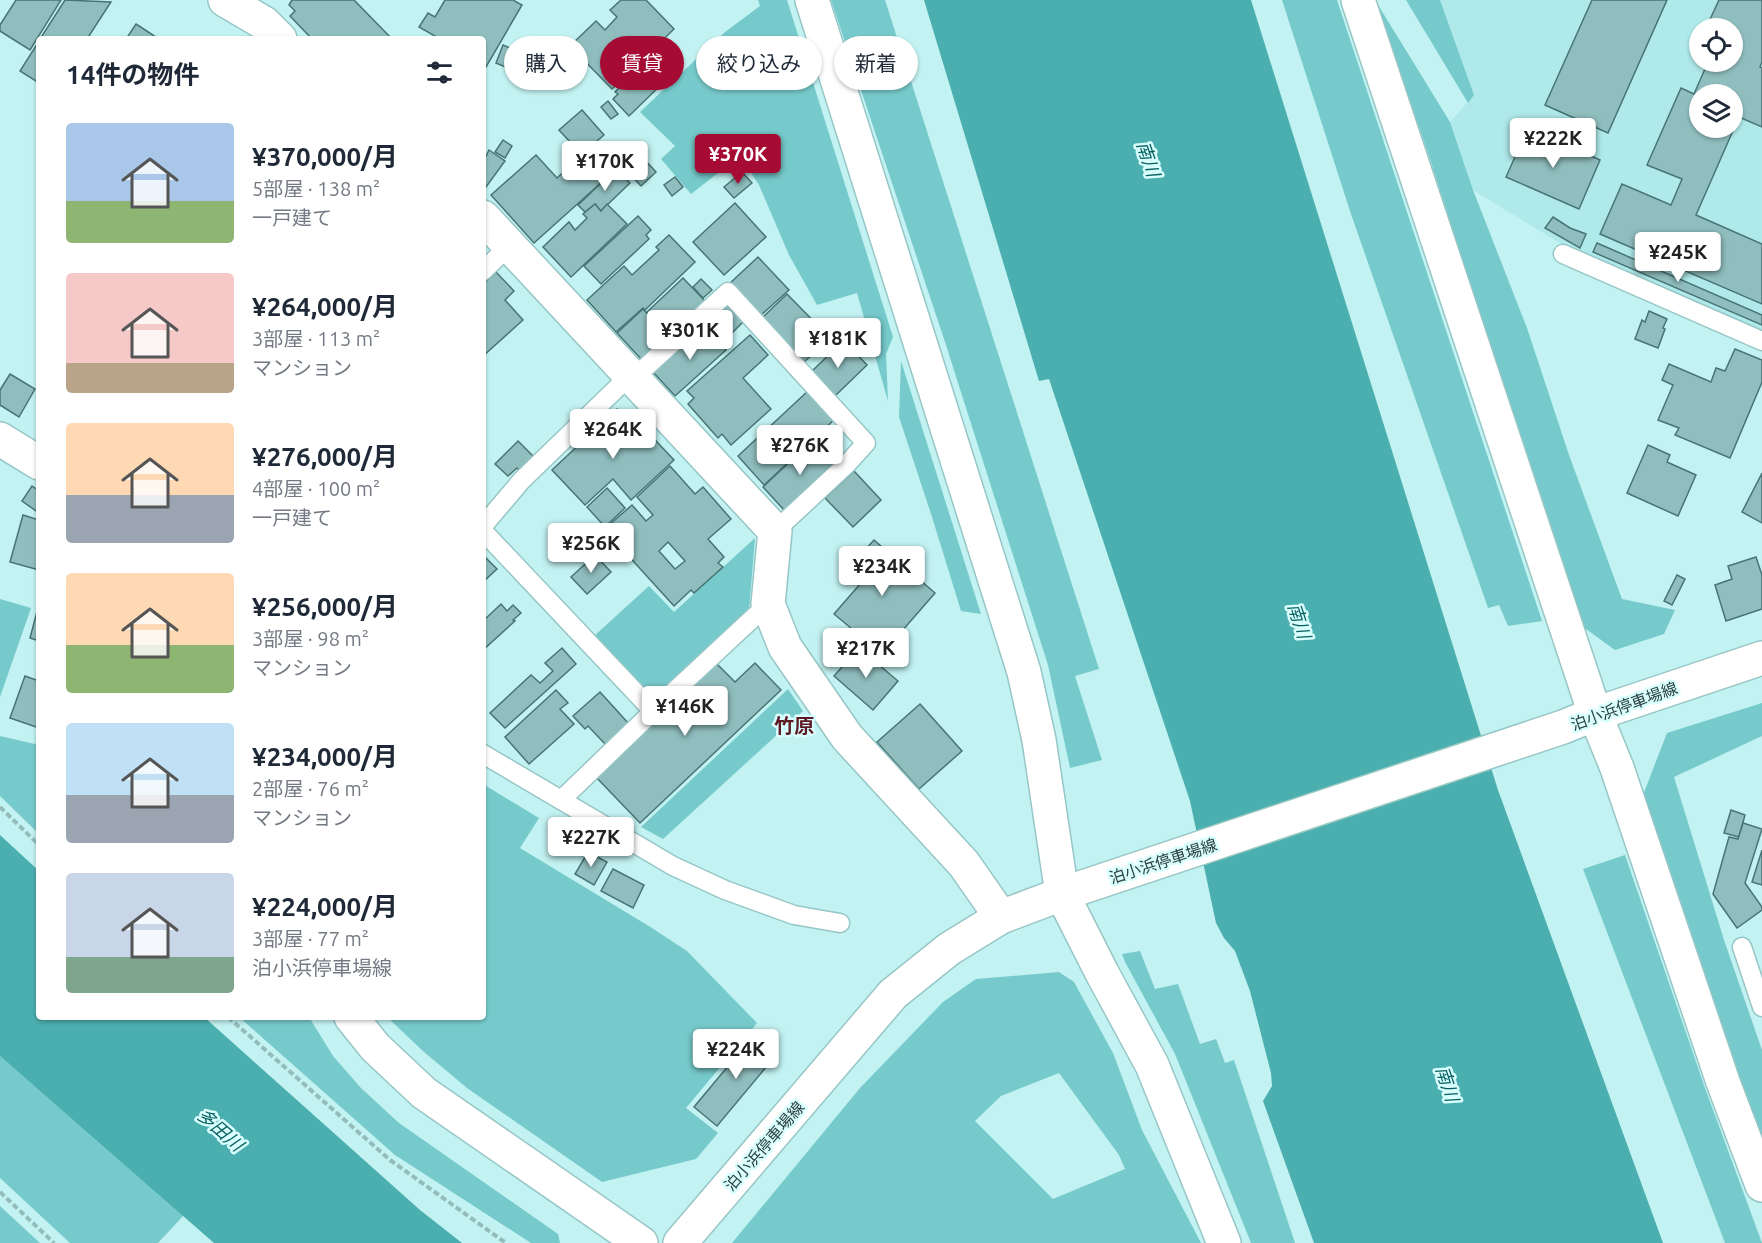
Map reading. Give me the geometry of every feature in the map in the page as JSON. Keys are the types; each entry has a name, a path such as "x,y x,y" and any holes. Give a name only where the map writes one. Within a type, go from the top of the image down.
{"street":[{"path":"225,0 273,21"},
{"path":"812,0 1024,672 1040,740 1062,894 1152,1065 1224,1243"},
{"path":"1358,0 1595,714 1617,768 1723,1082 1762,1185"},
{"path":"486,220 775,531 768,604 785,647 847,737 964,864 1001,917"},
{"path":"0,439 36,461"},
{"name":"泊小浜停車場線","path":"680,1243 894,994 949,949 1001,917 1062,894 1563,727 1762,658"},
{"path":"353,1020 375,1047 424,1093 641,1243"}],"lane":[{"path":"486,268 510,245"},
{"path":"1563,254 1762,341"},
{"path":"486,522 522,480 618,387 647,366 728,292 866,443 847,464 775,531"},
{"path":"486,534 654,712"},
{"path":"561,800 768,604"},
{"path":"486,756 673,866 725,890 795,915 840,923"},
{"path":"1742,946 1762,1007"}],"path":[{"path":"0,807 36,842"},
{"path":"231,1020 390,1160 506,1243"},
{"path":"0,1192 54,1243"}],"shaded area":[{"path":"758,0 787,0 798,36 721,36 725,32 760,6"},
{"path":"831,0 885,0 897,36 843,36"},
{"path":"1282,0 1337,0 1542,621 1508,626 1499,605 1488,608 1350,211"},
{"path":"1375,0 1450,122 1473,190 1527,328 1569,455 1622,599 1675,610 1664,634 1615,650 1579,624 1430,159"},
{"path":"1406,0 1440,0 1474,95 1468,103"},
{"path":"1440,0 1762,0 1762,332 1563,245 1473,190 1450,122 1474,95"},
{"path":"696,59 696,90 815,90 893,337 886,354 888,401 857,293 817,305 789,255 759,185 740,156 691,194 661,159 675,146 640,112 663,90 684,90 684,71"},
{"path":"861,90 914,90 1099,669 1075,676 1102,760 1070,768 1048,665 945,342"},
{"path":"901,361 981,614 961,611 899,417"},
{"path":"755,538 749,611 658,695 644,692 593,637 649,586 674,612"},
{"path":"0,599 31,608 0,697"},
{"path":"788,689 803,711 663,839 641,827"},
{"path":"1762,703 1762,736 1674,777 1724,940 1762,1050 1762,1146 1643,795 1667,733"},
{"path":"0,736 36,744 36,831 0,796"},
{"path":"486,786 539,818 520,848 687,951 757,1023 686,1108 718,1133 696,1159 602,1182 467,1088 390,1020 486,1020"},
{"path":"1625,855 1705,1088 1762,1243 1725,1243 1583,869"},
{"path":"1140,951 1155,989 1178,984 1200,1044 1216,1039 1225,1063 1234,1060 1295,1243 1251,1243 1175,1054 1122,954"},
{"path":"1059,972 1074,982 1113,1053 1142,1130 1201,1243 732,1243 860,1088 943,1002 976,979","holes":["1059,1073 1119,1155 1125,1169 1053,1199 975,1121 1001,1096"]},
{"path":"242,1020 311,1020 333,1056 361,1088 399,1123 558,1234 560,1243 531,1243 395,1155"},
{"path":"0,1056 184,1215 158,1243 70,1243 0,1178"},
{"path":"0,1206 40,1243 0,1243"}],"water":[{"name":"南川","path":"924,0 1251,0 1498,790 1663,1243 1314,1243 1263,1101 1272,1086 1271,1073 1250,991 1235,951 1224,938 1216,923 1190,801 1049,379 1039,381"},
{"name":"多田川","path":"0,835 36,868 36,1020 207,1020 420,1210 462,1243 214,1243 0,1056"}],"building":[{"path":"16,0 61,0 39,36 36,36 30,50 0,31 0,25"},
{"path":"65,0 111,2 89,36 42,36"},
{"path":"292,0 354,0 389,36 309,36 290,16 295,11 289,5"},
{"path":"445,0 513,0 522,5 486,67 486,36 435,36 419,27 428,13 435,17"},
{"path":"621,0 646,0 674,29 667,36 600,36 600,77 588,64 588,36 580,36 596,21 605,30 617,17 610,10"},
{"path":"1592,0 1667,0 1608,133 1545,105"},
{"path":"1719,0 1762,0 1762,62 1760,67 1762,68 1762,127 1743,119 1743,84 1698,84 1704,72 1743,72 1743,18 1711,18"},
{"path":"136,24 154,36 128,36"},
{"path":"503,45 504,66 496,63"},
{"path":"36,46 36,81 20,71"},
{"path":"1681,88 1689,92 1689,138 1730,138 1696,215 1762,244 1762,304 1600,234 1622,184 1671,205 1682,179 1647,165"},
{"path":"617,90 656,90 629,116 613,99 618,94 615,92"},
{"path":"608,101 618,114 611,119 601,107"},
{"path":"582,110 604,135 590,147 613,172 534,243 491,195 536,155 557,178 582,155 559,130"},
{"path":"1528,128 1600,160 1579,209 1506,177"},
{"path":"503,140 512,146 505,158 495,152"},
{"path":"489,150 505,161 486,187 486,156"},
{"path":"643,158 656,172 641,186 628,172"},
{"path":"616,169 630,183 601,211 595,204 585,212 578,205"},
{"path":"742,172 752,183 734,198 724,187"},
{"path":"675,177 683,187 672,196 664,185"},
{"path":"735,203 766,237 724,275 693,242"},
{"path":"595,204 601,211 607,204 627,224 571,277 543,247 569,222 575,230 587,218 583,214"},
{"path":"638,216 651,230 646,235 649,239 601,284 584,266"},
{"path":"1553,217 1570,228 1586,234 1580,248 1545,228"},
{"path":"669,235 695,262 645,310 643,308 616,332 587,300 624,266 632,275 659,250 656,247"},
{"path":"1597,243 1762,315 1762,325 1593,252"},
{"path":"758,257 789,290 759,317 728,285"},
{"path":"496,272 514,291 505,300 523,320 486,353 486,281"},
{"path":"683,278 705,301 668,335 647,312"},
{"path":"701,279 712,290 703,298 693,287"},
{"path":"787,294 830,338 803,363 761,319"},
{"path":"729,303 745,320 729,336 726,333 720,339 706,324"},
{"path":"643,309 667,335 641,359 617,333"},
{"path":"1649,311 1667,319 1658,348 1635,339 1642,320 1645,322"},
{"path":"704,326 726,350 675,396 653,372"},
{"path":"750,335 768,355 743,378 771,409 731,445 722,434 718,438 688,404 694,398 687,391"},
{"path":"841,343 850,351 852,349 867,365 834,397 810,373"},
{"path":"1735,349 1762,360 1762,382 1730,458 1675,435 1679,428 1658,420 1673,385 1662,380 1669,364 1711,382 1716,368 1725,371"},
{"path":"10,374 35,389 19,417 0,405 0,390"},
{"path":"809,390 835,419 764,485 738,456"},
{"path":"617,409 637,429 641,425 674,460 631,500 613,479 585,505 552,470"},
{"path":"518,441 535,458 521,472 517,468 508,476 495,464"},
{"path":"829,443 841,456 784,510 763,487 798,454 807,464"},
{"path":"1648,445 1670,455 1667,462 1696,475 1678,516 1627,493"},
{"path":"670,466 695,494 703,487 731,519 708,539 724,557 718,563 723,567 694,593 691,590 674,606 614,540 618,536 609,525 632,505 646,521 653,515 637,497","holes":["668,542 685,561 675,569 659,551"]},
{"path":"854,471 881,500 853,527 825,498"},
{"path":"1762,473 1762,523 1742,512"},
{"path":"32,486 36,489 36,511 22,501"},
{"path":"607,488 625,508 605,527 587,507"},
{"path":"23,515 36,519 36,569 10,562"},
{"path":"874,540 935,593 882,654 834,614 861,583 842,566 857,548 862,553"},
{"path":"595,555 611,572 587,594 571,577"},
{"path":"1756,557 1762,575 1762,609 1726,621 1715,585 1732,579 1728,566"},
{"path":"486,558 497,569 486,579"},
{"path":"1677,575 1685,579 1672,605 1664,601"},
{"path":"501,604 507,611 513,605 521,613 486,647 486,618"},
{"path":"36,615 36,640 30,638"},
{"path":"562,648 576,664 505,728 490,713 531,675 540,683 553,671 545,663"},
{"path":"859,648 898,681 873,710 834,676"},
{"path":"715,662 735,682 755,663 781,690 640,823 595,776"},
{"path":"25,676 36,680 36,727 10,718"},
{"path":"556,690 568,703 560,709 574,724 529,764 505,737"},
{"path":"600,692 629,724 606,745 588,726 585,729 573,716"},
{"path":"920,704 962,751 919,789 877,742"},
{"path":"1731,810 1745,815 1739,837 1724,833"},
{"path":"1743,823 1762,829 1745,883 1762,910 1737,928 1713,894 1729,837 1738,839"},
{"path":"1762,850 1762,885 1752,882"},
{"path":"588,852 607,862 594,885 575,874"},
{"path":"613,869 644,885 633,908 601,891"},
{"path":"754,1035 777,1054 717,1126 694,1107"}],"district":[{"name":"竹原","path":"794,726"}]}
